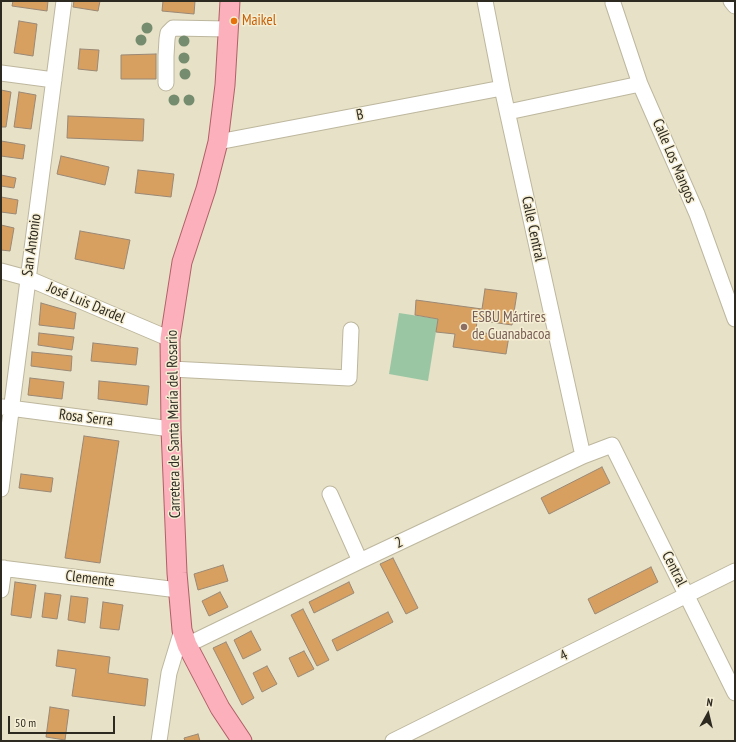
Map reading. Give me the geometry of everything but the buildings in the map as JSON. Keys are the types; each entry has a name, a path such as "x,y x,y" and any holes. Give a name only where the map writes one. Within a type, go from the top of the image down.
{"main road":[{"name":"Carretera de Santa María del Rosario","path":"230,1 225,85 218,142 206,189 182,262 170,339 170,369 178,590 184,638 220,708 242,741"}],"street":[{"name":"San Antonio","path":"1,489 6,408 27,278 64,1"},
{"name":"Calle Central","path":"485,1 502,88 583,456"},
{"path":"731,1 735,6"},
{"name":"Calle Los Mangos","path":"613,3 640,84 697,214 735,319"},
{"path":"166,83 167,39 168,33 173,28 228,29"},
{"path":"1,73 54,80"},
{"path":"508,112 640,84"},
{"name":"B","path":"218,142 502,88"},
{"name":"José Luis Dardel","path":"1,271 27,278 170,339"},
{"path":"170,369 349,378 351,330"},
{"name":"Rosa Serra","path":"6,408 171,429"},
{"name":"2","path":"184,638 360,562 583,456 612,445"},
{"name":"Central","path":"612,445 735,693"},
{"path":"330,494 360,562"},
{"path":"1,590 3,568"},
{"name":"Clemente","path":"3,568 178,590"},
{"name":"4","path":"393,741 735,571"},
{"path":"159,741 169,673 184,638"}],"green space":[{"path":"399,313 438,319 428,381 389,374"}],"place":[{"name":"Maikel","path":"234,21"},
{"name":"ESBU Mártires de Guanabacoa","path":"464,327"}]}
